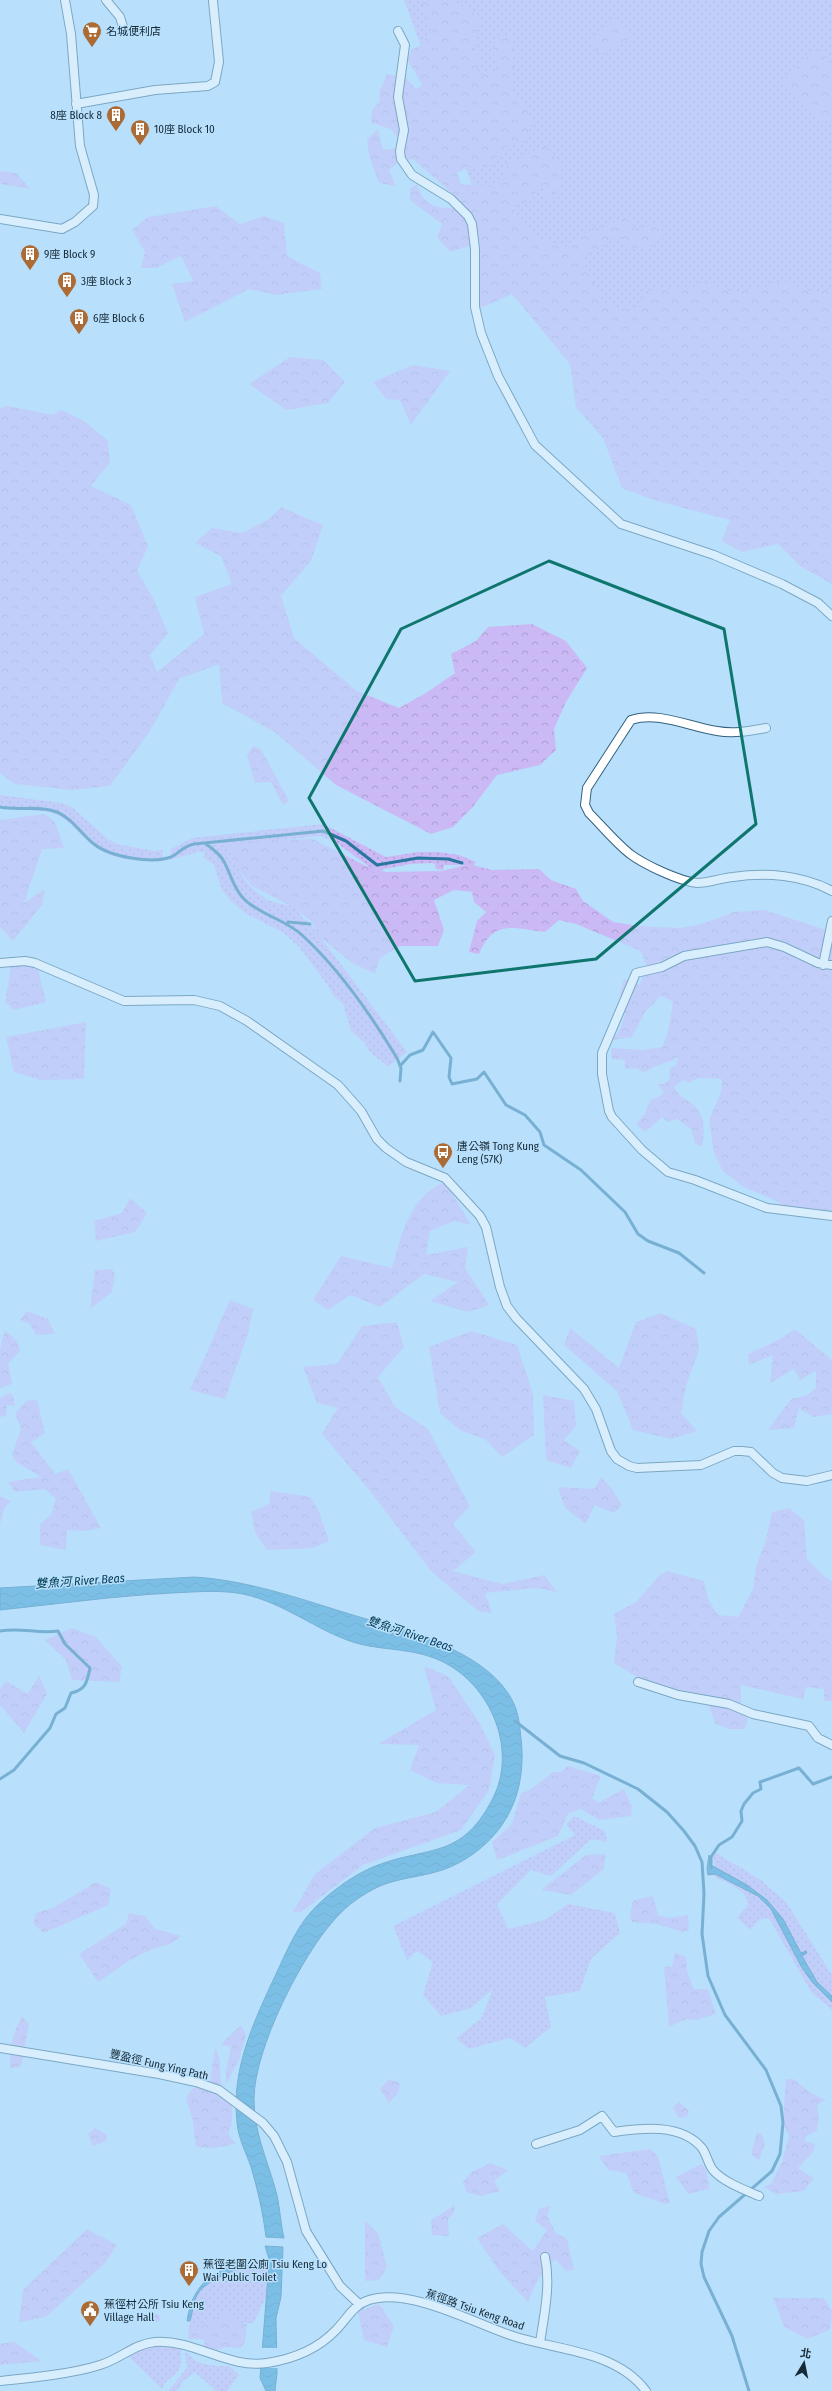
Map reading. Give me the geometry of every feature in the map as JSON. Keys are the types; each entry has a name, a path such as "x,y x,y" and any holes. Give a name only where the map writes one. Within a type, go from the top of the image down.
{"street":[{"path":"0,220 62,229 75,222 93,206 94,195 80,146 71,34 65,0"},
{"path":"106,0 120,17 124,30"},
{"path":"76,104 155,90 208,86 215,82 219,62 213,1"},
{"path":"398,31 405,45 398,97 404,130 400,151 401,159 412,175 451,199 468,216 472,224 475,249 475,307 481,333 498,376 535,445 621,524 714,555 788,587 818,603 832,616"},
{"path":"766,728 738,733 718,731 653,717 639,717 631,720 587,788 585,804 588,813 630,854 675,877 699,883 746,875 765,875 812,882 832,891"},
{"path":"832,921 828,965 784,947 766,942 684,956 662,967 636,972 605,1044 601,1062 609,1111 612,1117 642,1150 668,1172 695,1180 767,1208 832,1216"},
{"path":"0,963 25,961 35,963 124,1001 194,1000 220,1006 247,1020 338,1085 361,1110 377,1139 386,1148 406,1162 445,1178 480,1216 507,1306 516,1318 584,1390 596,1409 611,1451 617,1459 637,1468 677,1468 701,1465 734,1451 742,1451 751,1452 773,1473 782,1478 799,1481 832,1475"},
{"path":"638,1682 678,1695 729,1704 753,1714 809,1726 818,1738 832,1746"},
{"name":"豐盈徑 Fung Ying Path","path":"0,2048 159,2074 196,2082 218,2090 263,2123 274,2136 287,2162 306,2231 340,2286 359,2304"},
{"path":"536,2144 580,2130 602,2116 614,2132 648,2127 680,2134 697,2143 703,2150 713,2170 734,2184 758,2196"},
{"path":"540,2343 547,2294 547,2269 545,2257"},
{"name":"蕉徑路 Tsiu Keng Road","path":"359,2304 377,2298 406,2299 449,2311 509,2335 602,2360 632,2375 646,2391"},
{"path":"0,2381 95,2367 111,2361 129,2350 153,2342 176,2343 240,2362 257,2363 281,2360 302,2353 321,2343 335,2331 359,2304"}],"highlighted area":[{"path":"549,561 724,629 756,824 596,959 415,981 309,798 401,629"}],"green space":[{"path":"404,0 832,0 832,515 512,294"},
{"path":"421,0 446,0 468,7 480,21 473,56 479,63 476,75 497,72 493,48 498,35 513,38 514,54 512,93 530,115 531,126 525,142 516,145 510,142 492,162 484,167 470,166 457,173 461,184 490,187 503,175 509,163 522,160 543,144 553,153 555,163 562,167 559,189 549,200 541,186 532,201 514,203 515,213 533,233 556,245 567,246 573,244 592,229 604,227 627,215 634,229 658,224 664,237 647,246 631,250 625,246 623,237 616,236 600,250 589,251 580,256 603,302 617,309 626,305 629,310 636,310 647,291 712,284 734,293 786,282 813,293 832,289 832,584 800,566 778,544 742,552 722,541 730,520 657,501 622,488 603,438 576,407 570,364 512,294 478,309 477,247 482,242 450,252 437,237 442,224 410,200 410,189 417,184 422,196 430,204 440,207 453,208 454,195 413,159 400,161 389,170 396,186 379,183 369,155 367,139 378,129 383,150 397,148 399,139 391,129 371,123 372,110 380,101 379,92 387,74 406,78 416,89 422,85 408,60 411,50 421,45 431,30"},
{"path":"616,19 631,39 600,54 590,39"},
{"path":"822,50 832,67 832,122 819,122 781,84 810,53"},
{"path":"0,171 16,173 30,189 0,184"},
{"path":"216,206 240,224 264,216 284,223 287,256 320,273 322,289 276,295 249,289 185,322 172,284 193,281 181,256 156,268 141,268 145,252 132,230 148,217"},
{"path":"290,357 323,360 345,382 328,403 286,410 249,384"},
{"path":"413,365 450,371 411,425 400,400 386,399 373,382"},
{"path":"8,406 53,415 62,410 84,421 108,441 110,462 91,486 131,505 148,546 137,571 153,598 168,633 150,655 157,672 204,634 195,597 232,584 221,556 195,543 212,528 242,533 269,519 281,507 323,525 311,561 281,596 294,638 357,691 399,708 426,693 455,673 451,654 476,641 488,627 532,624 566,641 587,668 566,702 554,729 556,750 540,765 497,775 472,808 453,827 431,834 336,785 276,733 222,703 219,664 179,679 150,731 110,786 72,790 15,784 0,773 0,408"},
{"path":"253,746 261,749 289,801 283,805 271,782 255,783 247,755"},
{"path":"0,795 62,803 73,808 109,840 117,844 154,851 163,850 162,861 127,859 110,855 90,843 70,823 52,813 0,808"},
{"path":"45,814 55,822 64,848 42,849 24,903 45,889 42,905 13,941 0,927 0,820"},
{"path":"323,824 386,857 418,852 438,852 459,855 476,862 474,865 444,865 443,870 436,869 435,864 432,863 410,864 380,870 371,868 334,841 319,836 229,846 234,861 242,876 259,894 266,899 298,909 302,918 310,923 296,923 312,926 407,1052 388,1067 369,1051 364,1042 351,1031 343,1004 334,996 299,947 284,933 245,913 230,900 222,890 214,865 203,857 206,852 198,852 170,860 171,849 192,838"},
{"path":"313,839 366,866 386,872 442,871 469,864 492,870 539,869 551,880 576,889 583,901 613,922 638,926 680,928 702,924 734,912 765,910 832,932 832,1217 786,1211 779,1202 742,1186 723,1171 714,1153 709,1120 721,1092 722,1079 698,1078 689,1083 683,1080 674,1087 681,1096 695,1107 702,1117 704,1134 702,1147 695,1144 691,1129 677,1119 668,1122 662,1117 645,1132 636,1124 644,1115 651,1099 657,1098 664,1092 657,1084 664,1084 669,1080 670,1068 676,1065 679,1057 644,1073 637,1068 625,1069 625,1060 612,1059 611,1048 643,1050 662,1047 668,1032 673,1002 661,996 645,1012 632,1037 613,1040 620,1029 625,1013 625,1007 620,994 624,979 640,985 646,965 641,951 576,924 559,920 545,932 505,928 491,935 479,954 469,952 477,921 486,912 474,902 472,892 454,890 434,900 444,930 438,946 400,946 380,958 375,974 351,962 320,937 311,921 293,907 252,886 235,865 227,848 229,846 267,840"},
{"path":"37,965 46,1002 14,1010 5,1002 11,966"},
{"path":"86,1022 84,1079 40,1080 14,1072 6,1037"},
{"path":"445,1182 471,1225 454,1221 430,1231 426,1255 468,1247 465,1268 489,1305 468,1312 430,1301 458,1282 424,1274 380,1307 350,1295 328,1310 313,1300 341,1256 392,1268 399,1242 415,1207 423,1197"},
{"path":"130,1198 147,1213 135,1232 96,1241 94,1221 122,1213"},
{"path":"112,1269 115,1275 112,1292 90,1309 95,1270"},
{"path":"230,1300 253,1309 248,1334 225,1399 190,1390"},
{"path":"27,1311 48,1319 55,1334 36,1335 30,1324 20,1320"},
{"path":"661,1313 696,1329 699,1350 686,1386 681,1413 697,1431 671,1439 633,1430 617,1391 564,1345 570,1328 619,1368 636,1322"},
{"path":"397,1322 404,1347 378,1377 395,1407 428,1429 470,1506 453,1524 476,1552 453,1571 502,1584 544,1575 557,1592 536,1588 485,1593 492,1613 478,1611 431,1571 370,1491 322,1434 338,1408 317,1403 303,1367 337,1364 362,1326"},
{"path":"795,1329 832,1360 832,1414 813,1417 799,1408 794,1428 768,1430 791,1399 807,1395 816,1388 816,1371 800,1380 794,1369 770,1383 773,1355 749,1365 748,1354 782,1338"},
{"path":"5,1330 17,1341 20,1351 8,1363 12,1384 0,1388 0,1350"},
{"path":"471,1331 517,1345 533,1394 534,1435 502,1457 485,1439 461,1431 440,1413 429,1347"},
{"path":"10,1393 13,1396 15,1406 7,1405 6,1416 0,1417 0,1398"},
{"path":"543,1395 574,1401 576,1426 564,1440 580,1451 571,1468 546,1460"},
{"path":"37,1400 45,1433 31,1442 55,1474 68,1469 101,1528 84,1531 67,1530 66,1550 40,1545 40,1524 51,1515 56,1499 45,1489 15,1492 8,1482 41,1477 16,1462 12,1455 21,1429 15,1413 26,1401"},
{"path":"601,1477 611,1488 622,1505 614,1513 594,1505 586,1524 565,1508 558,1487 594,1489"},
{"path":"271,1491 311,1497 319,1512 329,1541 313,1548 267,1550 255,1532 251,1512 269,1504"},
{"path":"0,1493 1,1497 11,1501 4,1509 0,1524"},
{"path":"789,1508 804,1520 807,1559 824,1576 832,1581 832,1701 824,1701 824,1689 806,1687 803,1699 741,1685 741,1709 748,1719 745,1729 728,1729 715,1723 707,1701 650,1685 614,1663 617,1637 614,1614 636,1602 659,1576 667,1571 704,1581 708,1599 718,1615 738,1617 753,1589 756,1567 766,1540 772,1512"},
{"path":"72,1628 96,1637 122,1667 119,1682 72,1680 66,1660 45,1640"},
{"path":"424,1666 448,1676 479,1722 495,1755 489,1790 461,1830 363,1865 301,1912 293,1912 315,1874 375,1828 436,1812 469,1785 436,1783 410,1770 419,1745 378,1744 436,1710"},
{"path":"39,1675 47,1694 24,1733 0,1705 0,1689 6,1681 28,1694"},
{"path":"568,1766 601,1776 592,1798 598,1803 624,1789 632,1806 631,1816 600,1820 580,1809 568,1814 558,1836 497,1860 492,1842 512,1824 521,1793 530,1790 553,1772 561,1772"},
{"path":"574,1816 605,1831 607,1842 591,1839 551,1876 531,1870 497,1904 508,1929 545,1920 568,1904 615,1913 620,1933 591,1959 580,1991 545,1997 551,2027 525,2048 510,2038 468,2049 456,2038 481,2019 493,1989 471,2008 441,2016 423,1995 433,1962 417,1951 407,1960 393,1926 575,1835 566,1824"},
{"path":"716,1853 761,1880 786,1902 832,1975 832,2010 812,1993 770,1920 766,1918 759,1920 750,1930 737,1917 748,1905 747,1899 739,1889 710,1873 715,1865 713,1856"},
{"path":"606,1854 604,1869 571,1895 541,1890 586,1855"},
{"path":"96,1882 111,1889 108,1905 44,1933 33,1924 36,1913 53,1908"},
{"path":"653,1896 658,1915 669,1918 688,1915 689,1930 683,1932 657,1924 632,1922 630,1915 633,1900"},
{"path":"129,1913 145,1916 155,1929 181,1936 169,1944 135,1957 98,1982 79,1954 126,1924"},
{"path":"675,1952 686,1957 687,1972 694,1989 708,1989 716,2014 696,2020 686,2019 669,2027 664,1967 672,1966"},
{"path":"22,2016 29,2025 21,2066 10,2069 12,2042"},
{"path":"241,2025 246,2035 239,2060 226,2084 226,2071 231,2047 221,2044"},
{"path":"215,2048 219,2060 220,2077 223,2088 231,2101 232,2106 232,2121 228,2134 236,2144 214,2148 196,2147 193,2121 186,2098 192,2089 210,2081"},
{"path":"389,2079 400,2083 398,2093 389,2103 380,2089"},
{"path":"786,2079 793,2079 811,2093 826,2100 817,2105 819,2116 817,2131 806,2136 805,2141 815,2144 813,2152 798,2168 814,2178 804,2191 776,2194 764,2187 771,2184 782,2162 789,2136 783,2123"},
{"path":"679,2102 689,2111 687,2117 678,2118 673,2107"},
{"path":"95,2128 107,2135 106,2141 93,2146 88,2134"},
{"path":"757,2132 762,2135 765,2144 759,2161 751,2154"},
{"path":"651,2149 658,2157 670,2203 665,2204 634,2193 626,2173 608,2170 599,2156"},
{"path":"491,2163 508,2170 494,2181 500,2191 481,2196 466,2192 463,2182 471,2172"},
{"path":"701,2164 706,2169 709,2189 688,2194 676,2177"},
{"path":"455,2205 454,2212 448,2220 449,2236 432,2235 431,2220"},
{"path":"551,2206 547,2215 555,2232 567,2239 574,2270 566,2271 555,2259 538,2279 528,2302 499,2271 477,2238 503,2224 533,2251 547,2230 535,2221 539,2209"},
{"path":"365,2221 378,2233 387,2267 379,2280 365,2281"},
{"path":"87,2229 117,2245 105,2263 46,2317 19,2322 23,2290"},
{"path":"269,2263 267,2295 254,2322 245,2324 237,2323 221,2315 217,2320 191,2331 190,2335 188,2333 195,2300 197,2295 206,2285 230,2272"},
{"path":"773,2298 824,2298 832,2311 830,2330 807,2339 784,2327"},
{"path":"379,2304 394,2326 387,2347 364,2340 358,2312"},
{"path":"227,2313 237,2323 247,2324 245,2342 241,2348 225,2347 217,2350 203,2346 205,2342 202,2339 188,2339 190,2331"},
{"path":"152,2314 157,2314 161,2317 158,2322 153,2322 148,2319"},
{"path":"14,2342 42,2361 0,2365 0,2344"},
{"path":"154,2346 181,2349 181,2365 176,2373 166,2382 162,2389 128,2356 142,2349"},
{"path":"185,2353 189,2354 196,2361 204,2364 229,2366 239,2375 227,2391 216,2391 195,2372 182,2382 181,2387 175,2391 168,2391 187,2368"}],"water":[{"name":"雙魚河 River Beas","path":"194,1577 251,1585 270,1590 389,1626 439,1643 484,1668 502,1685 514,1704 520,1726 522,1748 521,1775 517,1793 511,1809 498,1830 481,1848 461,1862 439,1871 380,1886 361,1896 335,1919 322,1935 308,1955 282,2004 262,2055 256,2078 254,2099 258,2133 277,2194 284,2238 266,2237 256,2185 237,2122 237,2083 252,2028 287,1950 305,1919 324,1899 339,1886 373,1867 392,1860 441,1848 455,1842 468,1833 480,1819 492,1800 500,1780 502,1759 500,1737 494,1717 483,1698 470,1681 453,1668 434,1658 413,1652 368,1646 347,1640 280,1607 252,1596 221,1592 151,1594 0,1610 0,1588"},
{"path":"709,1855 711,1865 747,1885 767,1900 783,1919 801,1953 806,1951 807,1953 802,1956 817,1982 832,1996 832,2002 812,1982 801,1966 771,1909 758,1896 715,1874 708,1875 707,1869"},
{"path":"265,2246 283,2247 281,2297 276,2318 277,2373 275,2391 266,2391 260,2378 269,2263 262,2263 242,2268 212,2281 199,2292 195,2299 190,2321 187,2321 191,2305 197,2292 205,2282 214,2275 226,2269 269,2259"}],"pier":[{"path":"259,2348 278,2348 279,2368 258,2368"}],"waterway":[{"path":"0,807 36,808 57,812 68,819 89,840 101,849 120,856 131,858 153,860 163,859 171,857 186,847 194,844 323,831 346,841 377,865 418,858 448,859 462,863"},
{"path":"205,843 221,857 234,885 244,899 258,910 296,930 330,963 366,1009 397,1058 401,1068 400,1081"},
{"path":"288,922 310,924"},
{"path":"400,1066 410,1055 423,1050 433,1032 451,1058 449,1077 452,1084 477,1079 484,1072 506,1105 525,1115 540,1132 544,1145 581,1170 625,1212 638,1234 648,1241 679,1253 704,1273"},
{"path":"0,1631 58,1631 65,1644 90,1668 85,1685 80,1690 71,1693 65,1708 56,1714 50,1728 14,1770 0,1779"},
{"path":"515,1721 560,1756 584,1763 638,1789 667,1812 684,1831 695,1846 702,1862 704,1894 702,1934 708,1976 725,2015 766,2070 781,2106 783,2123 780,2154 772,2171 719,2217 709,2231 702,2252 701,2264 704,2277 732,2336 749,2391"},
{"path":"711,1868 711,1857 719,1845 732,1837 742,1821 741,1811 744,1804 753,1793 761,1789 760,1782 799,1768 813,1784 832,1777"}],"place":[{"name":"名城便利店","path":"92,48"},
{"name":"8座 Block 8","path":"116,132"},
{"name":"10座 Block 10","path":"140,146"},
{"name":"9座 Block 9","path":"30,271"},
{"name":"3座 Block 3","path":"67,298"},
{"name":"6座 Block 6","path":"79,335"},
{"name":"唐公嶺 Tong Kung Leng (57K)","path":"443,1169"},
{"name":"蕉徑老圍公廁 Tsiu Keng Lo Wai Public Toilet","path":"189,2287"},
{"name":"蕉徑村公所 Tsiu Keng Village Hall","path":"90,2327"}]}
